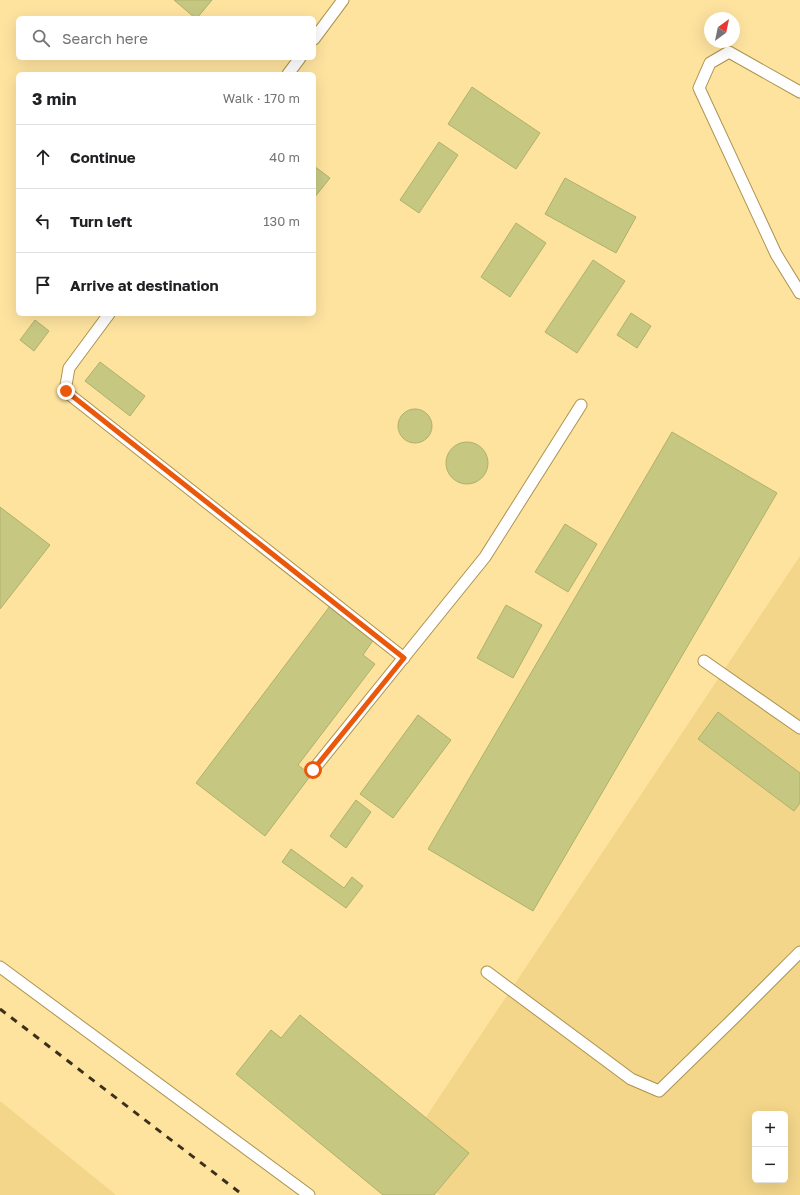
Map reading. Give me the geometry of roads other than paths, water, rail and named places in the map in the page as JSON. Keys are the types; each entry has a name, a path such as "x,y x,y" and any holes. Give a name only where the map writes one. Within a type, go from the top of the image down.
{"lane":[{"path":"316,37 344,0"},
{"path":"800,92 730,52 710,63 699,88 776,254 800,293"},
{"path":"290,72 298,60"},
{"path":"108,316 69,368 66,391 404,658"},
{"path":"313,770 486,557 581,406"},
{"path":"704,661 800,728"},
{"path":"487,972 632,1079 659,1091 800,952"},
{"path":"0,967 309,1195"}],"railway":[{"path":"0,1009 243,1195"}]}
